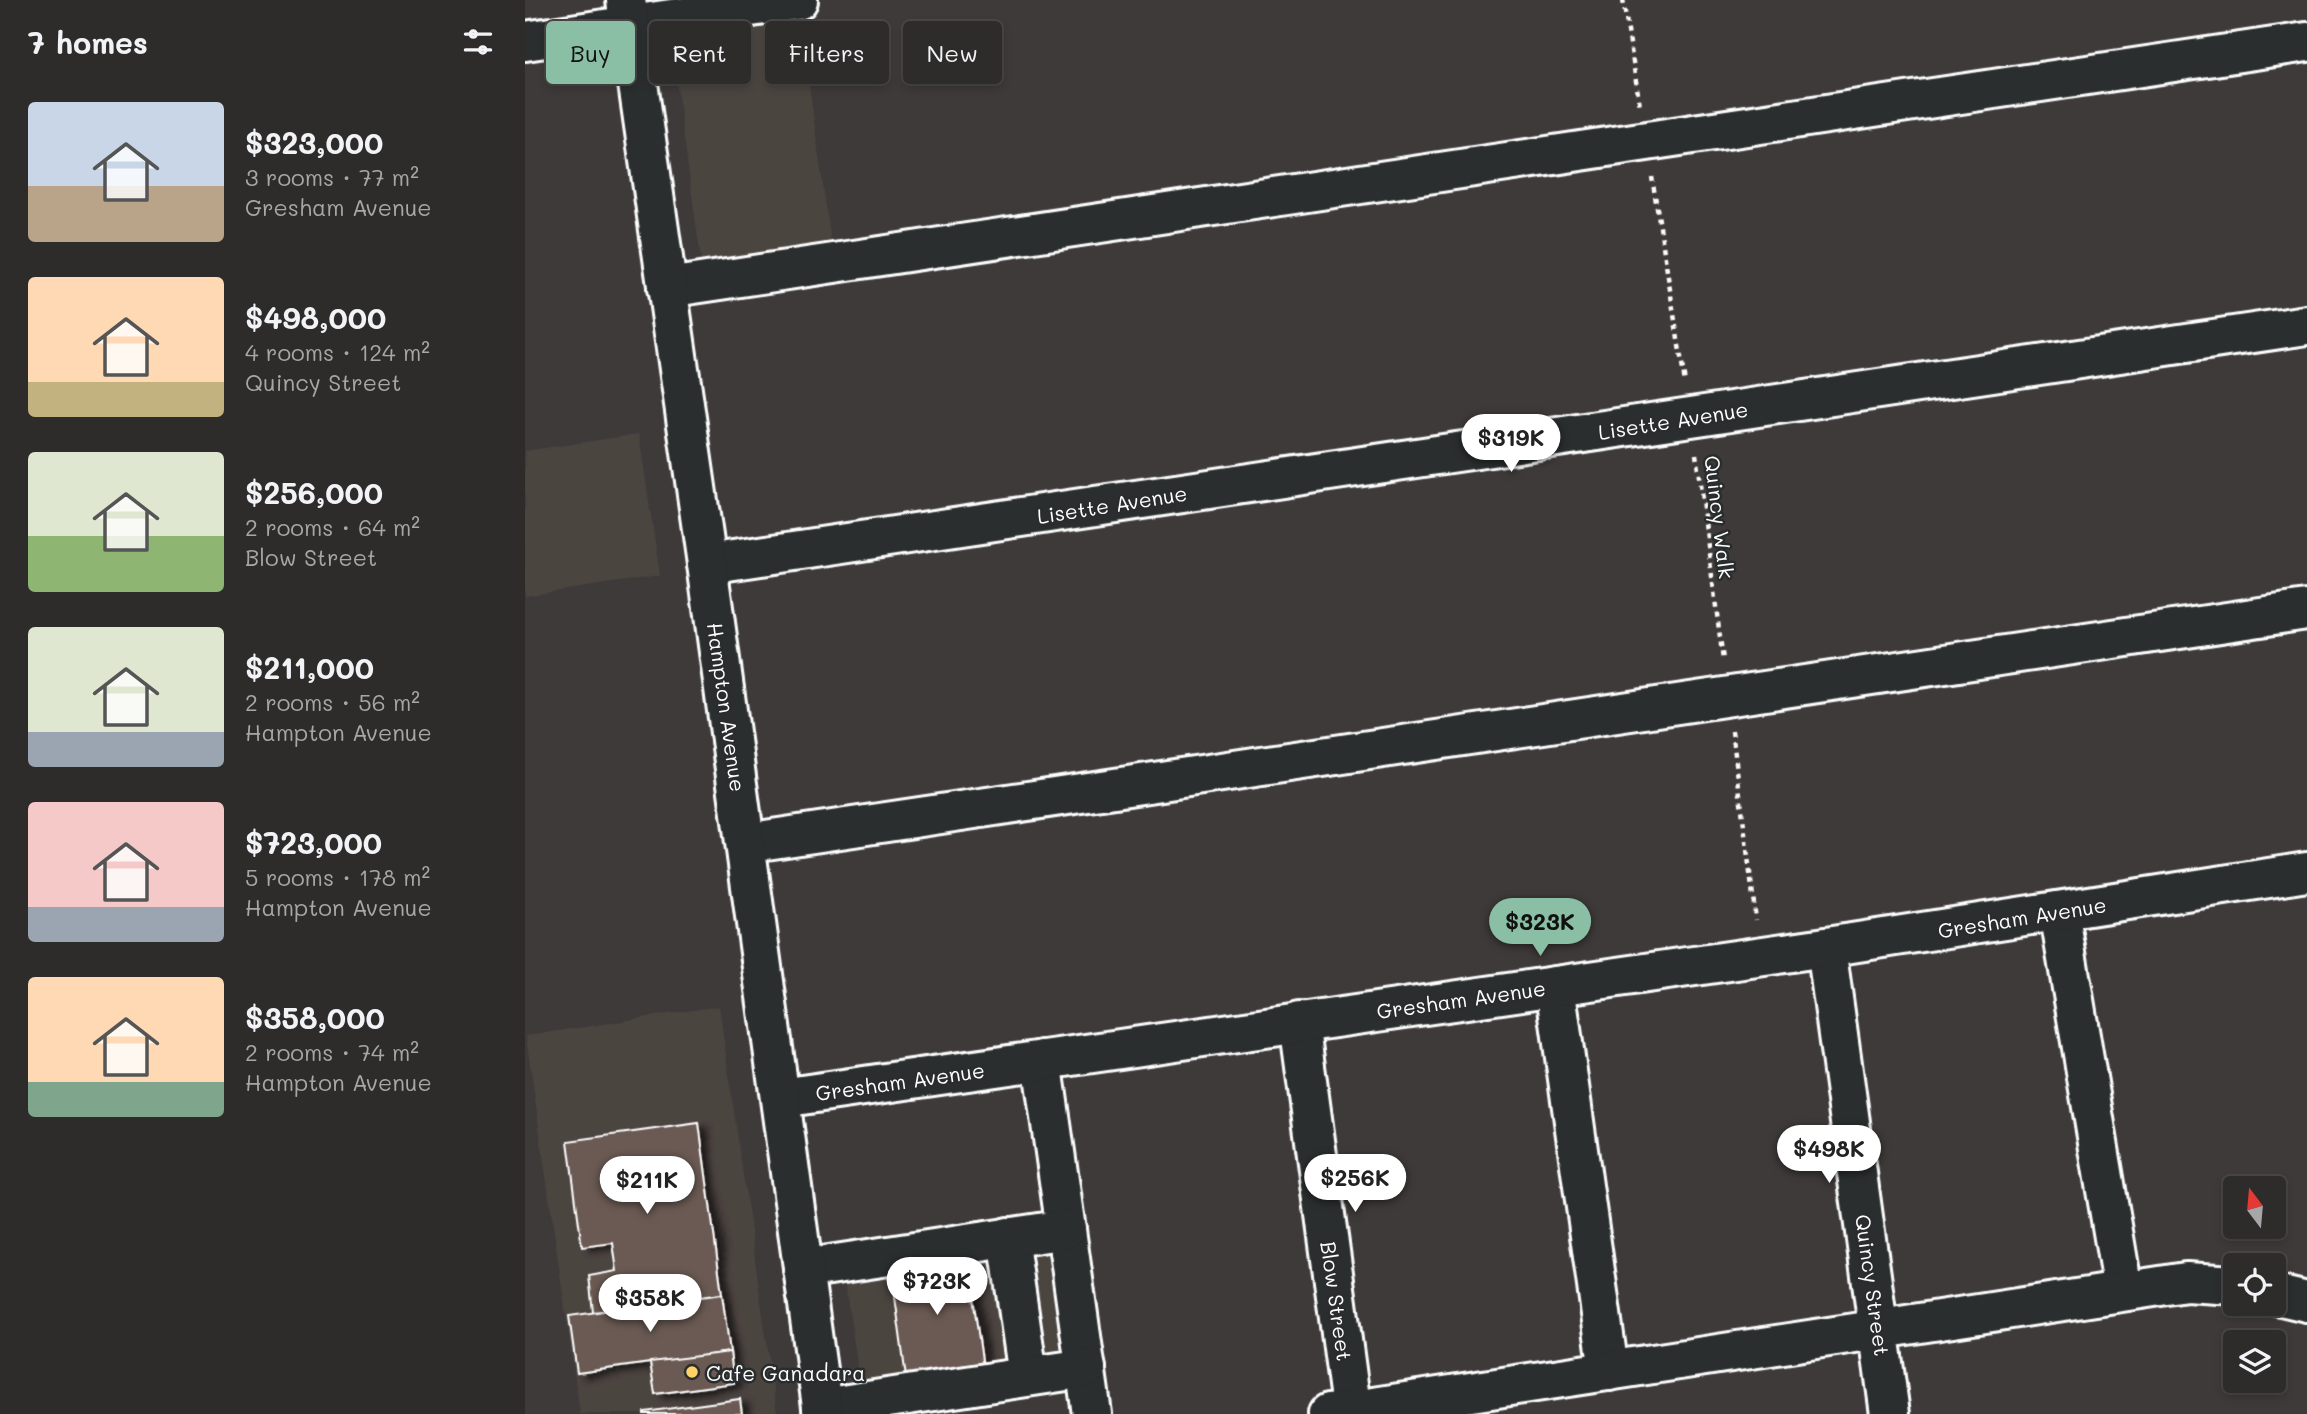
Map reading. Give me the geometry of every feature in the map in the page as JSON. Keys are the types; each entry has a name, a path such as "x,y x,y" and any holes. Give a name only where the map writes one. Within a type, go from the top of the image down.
{"street":[{"path":"525,41 627,13 797,0"},
{"name":"Hampton Avenue","path":"627,13 707,564 822,1411"},
{"path":"667,288 2307,42"},
{"name":"Lisette Avenue","path":"707,564 2307,325"},
{"path":"745,844 2307,610"},
{"name":"Gresham Avenue","path":"781,1098 1760,957 2307,872"},
{"path":"2059,911 2123,1291"},
{"name":"Quincy Street","path":"1826,947 1891,1414"},
{"path":"1555,986 1609,1371"},
{"name":"Blow Street","path":"1299,1022 1344,1413"},
{"path":"1042,1060 1092,1414"},
{"path":"803,1269 1066,1229"},
{"path":"1008,1237 1028,1377"},
{"path":"1344,1413 2123,1291 2186,1282 2223,1284"},
{"path":"2286,1297 2307,1302"},
{"path":"822,1411 1086,1368"}],"path":[{"name":"Quincy Walk","path":"1623,0 1691,417 1760,957"}],"shaded area":[{"path":"799,13 800,21 765,21 765,84 809,84 832,250 702,267 676,84 751,84 751,21 746,21"},
{"path":"639,434 660,576 525,596 525,451"},
{"path":"719,1006 777,1414 580,1414 526,1036"},
{"path":"1053,1216 1077,1377 864,1407 839,1247"}],"building":[{"path":"699,1123 722,1294 593,1312 589,1276 617,1271 613,1243 582,1247 568,1141"},
{"path":"966,1249 984,1374 907,1385 890,1260"},
{"path":"722,1294 730,1352 577,1373 569,1316"},
{"name":"Cafe Ganadara","path":"730,1352 734,1383 655,1394 650,1362"},
{"path":"740,1399 742,1414 644,1414 644,1412"}],"place":[{"name":"Cafe Ganadara","path":"692,1372"}]}
